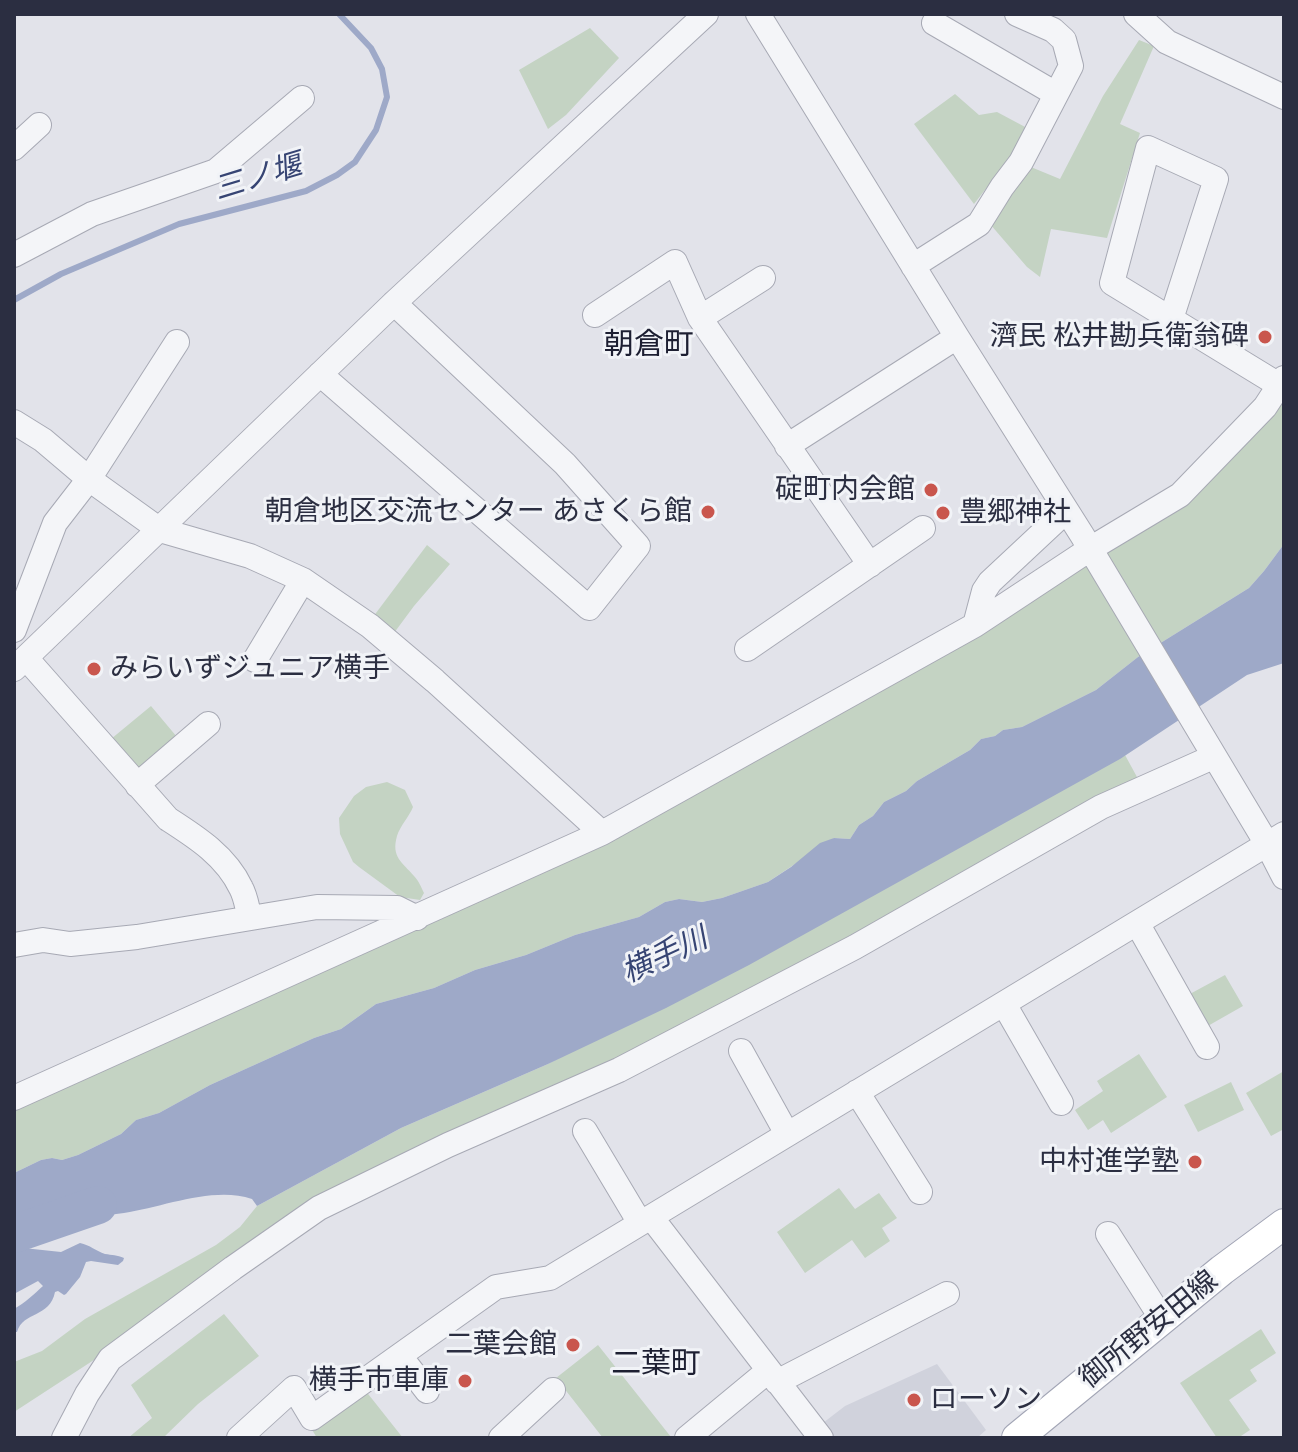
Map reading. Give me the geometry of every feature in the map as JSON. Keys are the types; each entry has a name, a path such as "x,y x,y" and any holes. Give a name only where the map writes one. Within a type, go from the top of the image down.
{"main road":[{"name":"御所野安田線","path":"1017,1438 1222,1270 1284,1224"}],"street":[{"path":"250,918 242,889 218,854 168,819 20,664 394,303 706,14"},
{"path":"758,14 1094,556 1212,754 1275,839 1284,877"},
{"path":"913,266 979,224 1021,162 1071,66 1064,40 1053,30 1017,14"},
{"path":"1136,14 1167,42 1284,97"},
{"path":"934,23 1056,94"},
{"path":"14,255 92,214 216,171 302,98"},
{"path":"14,148 39,125"},
{"path":"14,1098 602,833 1094,556 1180,495 1265,407 1282,382 1171,319 1112,283 1148,148 1216,179 1171,319"},
{"path":"595,315 675,262 700,318 870,565"},
{"path":"700,318 763,278"},
{"path":"320,374 589,608 638,546 565,464 394,303"},
{"path":"787,446 957,337"},
{"path":"15,625 55,523 89,479 177,342"},
{"path":"14,422 43,440 89,479 160,530 250,556 303,580 370,626 602,833"},
{"path":"975,625 984,591 990,582 1066,511"},
{"path":"747,649 923,528"},
{"path":"255,660 303,580"},
{"path":"137,785 208,724"},
{"path":"64,1438 110,1359 319,1208 448,1145 619,1070 855,947 1101,807 1212,754"},
{"path":"239,1438 294,1388 312,1418 496,1287 550,1278 1275,839"},
{"path":"14,945 43,940 70,944 137,937 317,907 397,908 417,918"},
{"path":"1137,923 1207,1047"},
{"path":"1004,1004 1061,1103"},
{"path":"741,1051 787,1134"},
{"path":"857,1092 920,1192"},
{"path":"585,1131 646,1220 821,1438"},
{"path":"1108,1234 1162,1319"},
{"path":"687,1438 773,1376 947,1294"},
{"path":"400,1356 427,1391"},
{"path":"501,1438 553,1390"}],"shaded area":[{"path":"937,1364 986,1430 977,1438 829,1438 819,1426 845,1406"}],"green space":[{"path":"590,28 619,58 566,115 548,129 519,70"},
{"path":"1139,40 1154,46 1120,124 1140,133 1107,238 1051,229 1040,277 1027,267 990,224 1026,165 1060,179 1103,96"},
{"path":"955,94 979,115 997,112 1027,128 1012,155 974,204 914,124"},
{"path":"1284,378 1284,544 1249,588 1138,657 1096,690 1022,727 1003,730 995,736 981,739 970,750 884,802 873,816 859,825 850,839 834,838 768,882 702,902 679,899 665,902 639,917 575,935 526,955 475,970 434,988 376,1004 341,1029 210,1085 159,1113 136,1120 121,1134 78,1155 62,1160 41,1160 14,1173 14,1098 602,833 1180,495"},
{"path":"427,545 450,564 394,633 373,617"},
{"path":"151,706 177,737 137,770 111,739"},
{"path":"1125,755 1143,788 855,947 319,1208 14,1412 14,1362 42,1351 85,1319 216,1245 240,1227 257,1206 401,1128 548,1064"},
{"path":"387,782 405,790 413,807 398,832 395,849 399,859 421,886 424,893 420,900 400,897 359,867 353,862 340,834 339,818 354,796 366,787"},
{"path":"1225,975 1243,1006 1206,1027 1188,995"},
{"path":"1139,1054 1167,1097 1111,1133 1103,1120 1088,1130 1075,1110 1103,1091 1097,1081"},
{"path":"1284,1071 1284,1129 1271,1136 1246,1093"},
{"path":"1231,1082 1244,1110 1198,1132 1184,1105"},
{"path":"839,1188 855,1209 879,1193 897,1218 882,1228 890,1241 865,1258 852,1240 805,1273 777,1232"},
{"path":"224,1314 259,1356 198,1404 163,1438 128,1438 152,1418 131,1385"},
{"path":"1261,1329 1276,1353 1250,1370 1257,1381 1229,1400 1250,1430 1238,1438 1217,1438 1180,1383"},
{"path":"598,1345 670,1438 603,1438 556,1378"},
{"path":"365,1390 403,1438 317,1438 311,1428"}],"water":[{"path":"1284,544 1284,663 1247,675 1120,759 749,965 548,1064 401,1128 257,1206 252,1199 237,1196 205,1196 124,1213 14,1226 14,1173 41,1160 62,1160 78,1155 121,1134 136,1120 159,1113 210,1085 341,1029 376,1004 434,988 475,970 526,955 575,935 639,917 665,902 679,899 702,902 768,882 820,843 834,838 850,839 859,825 873,816 884,802 970,750 981,739 995,736 1003,730 1022,727 1096,690 1138,657 1249,588"},
{"path":"80,1243 124,1258 123,1261 118,1265 86,1262 80,1277 66,1294 55,1292 48,1306 14,1332 14,1309 43,1286 38,1281 14,1294 14,1247 61,1252"}],"waterway":[{"name":"三ノ堰","path":"14,300 61,274 179,224 306,191 355,162 376,130 387,97 382,69 371,48 339,14"},
{"name":"横手川","path":"14,1234 98,1205"}],"place":[{"name":"濟民 松井勘兵衛翁碑","path":"1265,337"},
{"name":"碇町内会館","path":"931,490"},
{"name":"朝倉地区交流センター あさくら館","path":"708,512"},
{"name":"豊郷神社","path":"943,513"},
{"name":"みらいずジュニア横手","path":"94,669"},
{"name":"中村進学塾","path":"1195,1162"},
{"name":"二葉会館","path":"573,1345"},
{"name":"横手市車庫","path":"465,1381"},
{"name":"ローソン","path":"914,1400"}],"district":[{"name":"朝倉町","path":"649,345"},
{"name":"二葉町","path":"656,1364"}]}
